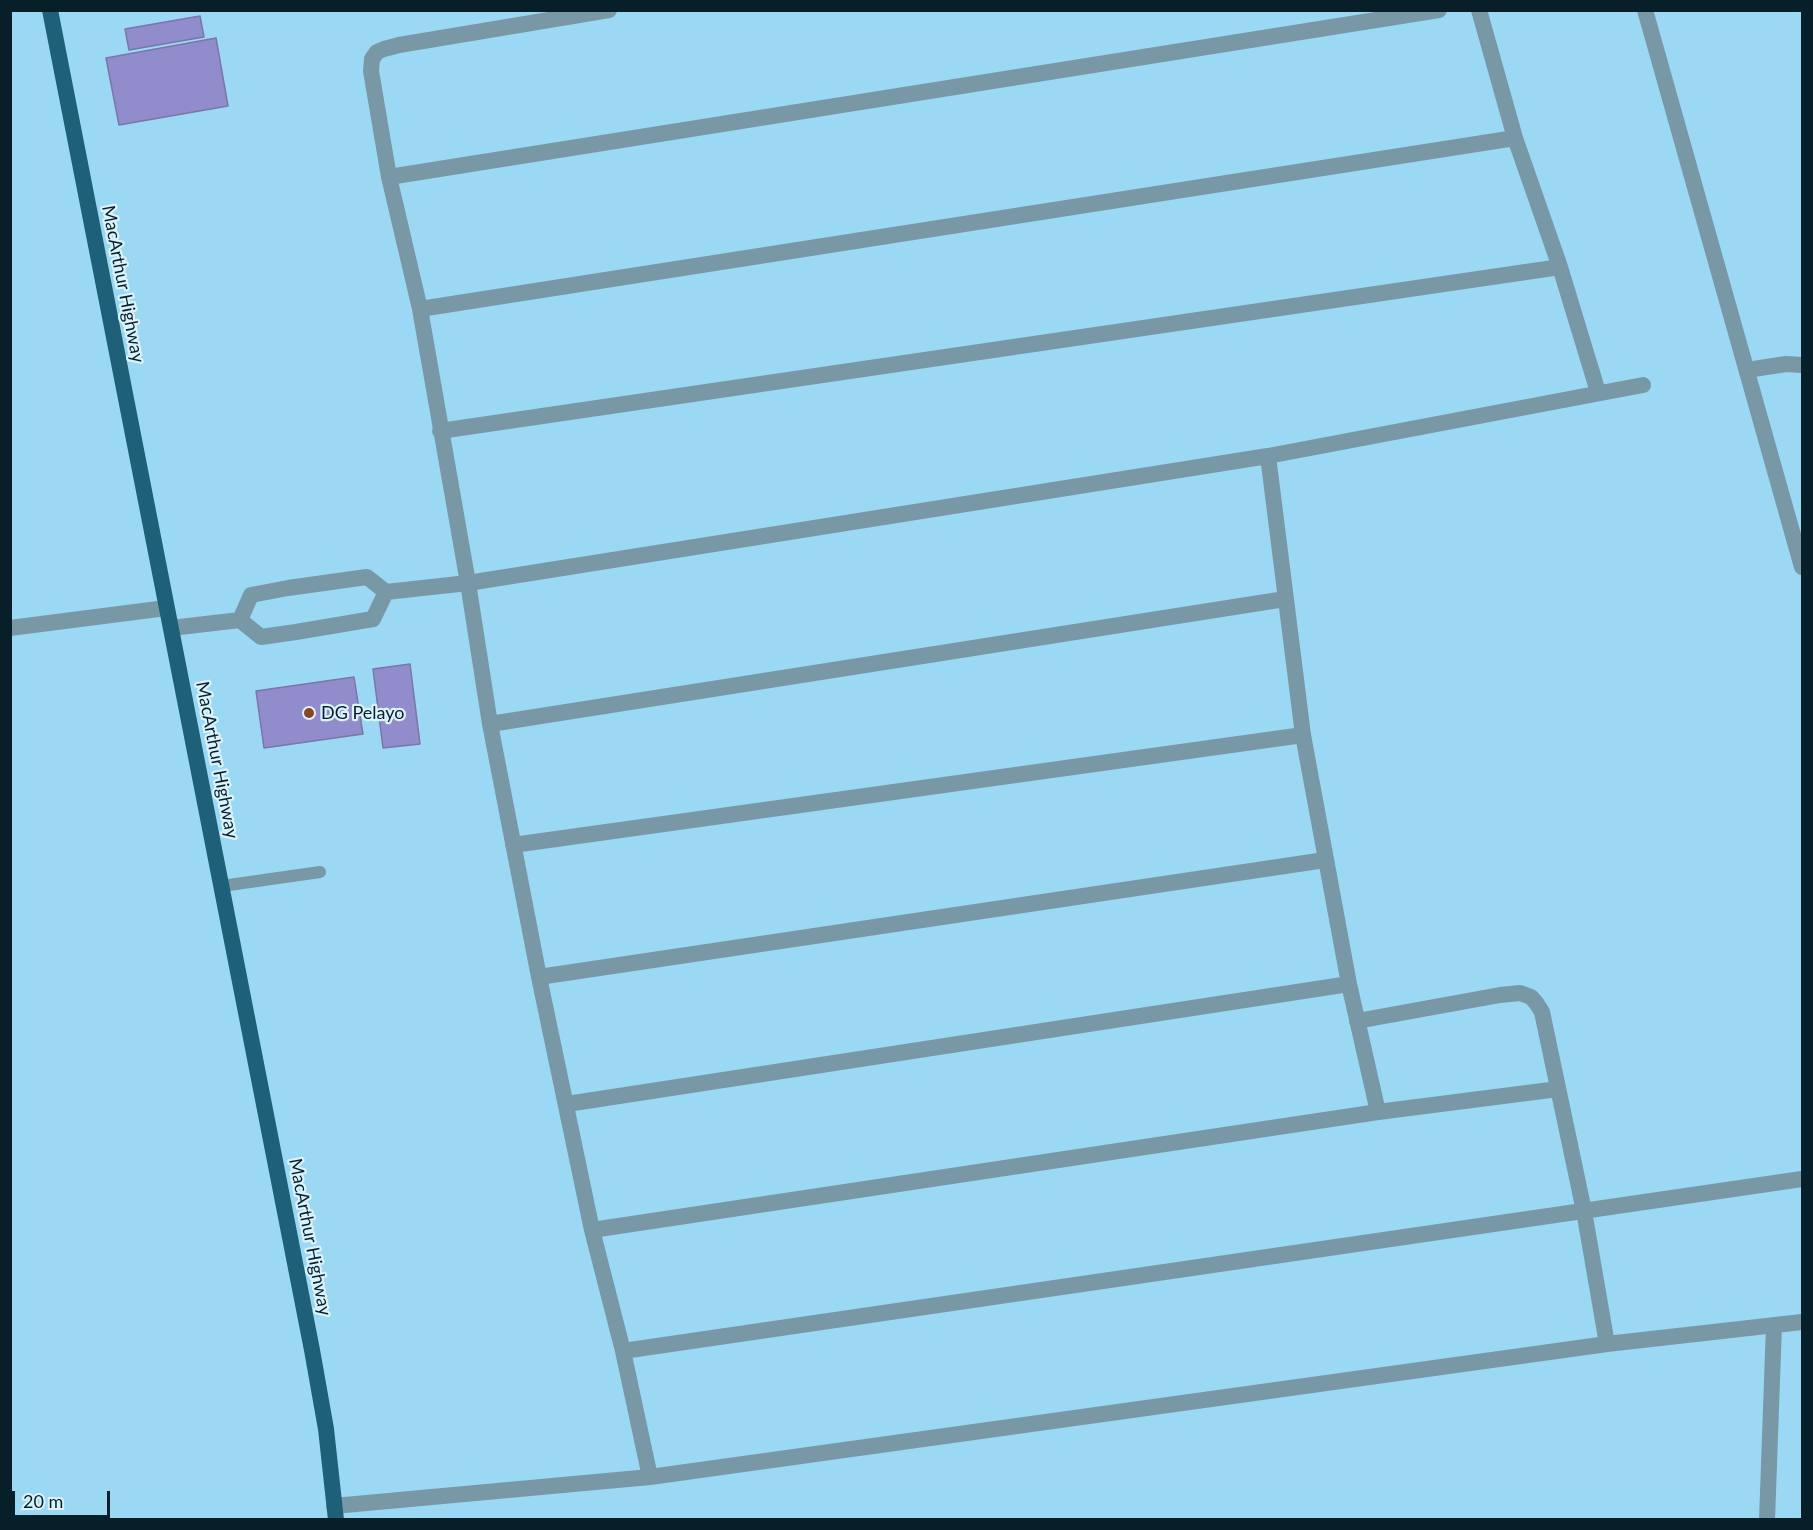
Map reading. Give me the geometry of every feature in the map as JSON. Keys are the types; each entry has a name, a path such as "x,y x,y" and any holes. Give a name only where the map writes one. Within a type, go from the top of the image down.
{"highway":[{"name":"MacArthur Highway","path":"50,10 327,1429 335,1513"}],"street":[{"path":"609,10 399,45 377,52 372,59 371,71 389,177 420,309 490,724 513,846 592,1230 623,1351 650,1477"},
{"path":"389,177 1439,10"},
{"path":"1479,10 1515,138 1560,267 1598,392"},
{"path":"1645,10 1803,567"},
{"path":"420,309 1515,138"},
{"path":"440,431 1560,267"},
{"path":"1747,370 1786,363 1803,365"},
{"path":"240,620 251,595 288,588 368,577 386,592 468,583 1268,456 1643,385"},
{"path":"1268,456 1303,735 1349,984 1378,1112"},
{"path":"171,628 240,620 261,637 373,619 386,592"},
{"path":"490,724 1286,599"},
{"path":"10,628 166,608"},
{"path":"513,846 1303,735"},
{"path":"539,977 1325,860"},
{"path":"567,1104 1349,984"},
{"path":"1357,1021 1520,993 1531,997 1542,1011 1584,1211 1607,1344"},
{"path":"592,1230 1378,1112 1558,1089"},
{"path":"623,1351 1803,1179"},
{"path":"335,1513 650,1477 1607,1344 1803,1322"},
{"path":"1767,1520 1774,1325"}],"lane":[{"path":"222,886 320,872"}],"building":[{"path":"200,16 204,37 129,50 125,29"},
{"path":"216,38 228,106 119,125 106,58"},
{"path":"410,664 420,744 383,748 373,669"},
{"name":"DG Pelayo","path":"354,677 363,734 264,748 256,691"}],"place":[{"name":"DG Pelayo","path":"309,713"}]}
